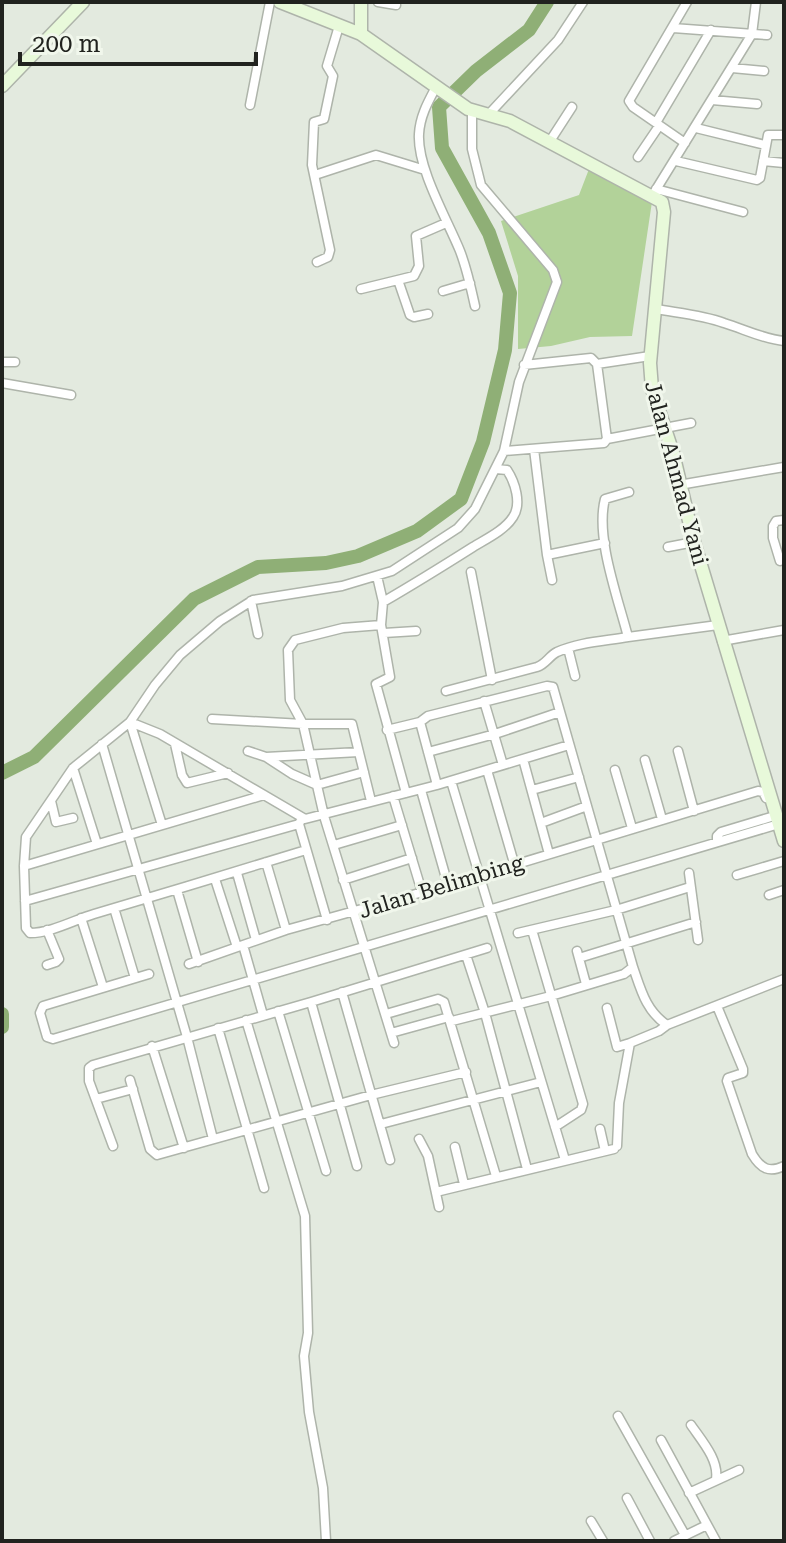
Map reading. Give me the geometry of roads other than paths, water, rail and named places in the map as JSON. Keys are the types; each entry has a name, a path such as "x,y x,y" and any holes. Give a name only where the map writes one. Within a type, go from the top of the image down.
{"street":[{"path":"3,83 83,2"},
{"path":"250,105 270,2"},
{"path":"280,2 361,34 470,110 510,121 654,193 743,212"},
{"path":"361,2 361,34"},
{"path":"378,2 396,5"},
{"path":"489,114 558,40 583,2"},
{"path":"685,143 629,101 687,2"},
{"path":"654,193 752,34 756,2"},
{"path":"317,262 328,257 330,250 311,158 314,122 324,119 333,76 327,66 339,26"},
{"path":"673,28 767,35"},
{"path":"638,157 711,30"},
{"path":"732,68 764,71"},
{"path":"439,89 425,106 419,136 425,170 463,258 475,306"},
{"path":"712,100 757,104"},
{"path":"550,141 572,107"},
{"path":"306,850 39,933 27,931 26,837 73,768 130,722 180,655 220,621 251,601 342,586 392,571 458,528 475,509 504,451 524,365 556,288 557,277 542,255 481,185 472,149 470,110"},
{"path":"696,128 765,145"},
{"path":"676,161 757,180 768,135 784,135"},
{"path":"315,175 376,155 425,170"},
{"path":"763,161 784,163"},
{"name":"Jalan Ahmad Yani","path":"654,193 664,209 650,383 665,427 694,542 774,822 784,841"},
{"path":"361,289 412,277 417,272 416,236 446,223"},
{"path":"398,280 410,315 428,314"},
{"path":"443,291 470,283"},
{"path":"656,309 724,322 758,333 765,339 784,341"},
{"path":"597,364 650,356"},
{"path":"524,365 594,359 607,439"},
{"path":"2,362 15,362"},
{"path":"2,383 71,395"},
{"path":"504,451 604,443 607,439 691,423"},
{"path":"534,449 552,580"},
{"path":"679,485 784,467"},
{"path":"383,602 430,576 513,518 516,510 515,483 507,470 496,469"},
{"path":"628,637 605,543 603,501 610,496 629,492"},
{"path":"780,561 773,526 776,521 784,520"},
{"path":"668,547 694,542"},
{"path":"547,555 605,543"},
{"path":"471,572 492,680"},
{"path":"377,576 383,602 382,629 390,676 376,684 406,793"},
{"path":"251,601 258,634"},
{"path":"446,691 542,665 553,654 568,648 718,625"},
{"path":"416,631 343,628 299,638 291,643 288,664 289,694 303,724 324,816 392,1038 451,1019 551,996 626,973 633,967"},
{"path":"722,641 784,630"},
{"path":"568,648 575,676"},
{"path":"387,730 484,701 551,686 555,690 633,967 644,999 667,1025"},
{"path":"484,701 503,765"},
{"path":"428,752 560,712"},
{"path":"212,719 352,724 371,801"},
{"path":"130,722 154,731 228,773 300,821 327,920"},
{"path":"130,722 162,825"},
{"path":"420,722 437,785"},
{"path":"102,744 187,1037 213,1139"},
{"path":"175,744 182,775 187,783 228,773"},
{"path":"25,901 371,801 421,790 569,745"},
{"path":"248,751 266,757 317,785 364,772"},
{"path":"678,751 694,811"},
{"path":"266,757 359,752"},
{"path":"523,759 549,854"},
{"path":"645,760 662,819"},
{"path":"73,768 97,844"},
{"path":"487,770 514,863"},
{"path":"615,770 632,828"},
{"path":"532,790 579,777"},
{"path":"451,781 565,1160"},
{"path":"421,790 448,885"},
{"name":"Jalan Belimbing","path":"177,890 194,963 286,930 761,791 766,796 774,822"},
{"path":"24,866 264,795"},
{"path":"393,796 422,892"},
{"path":"51,801 56,822 73,818"},
{"path":"541,823 587,806"},
{"path":"149,974 41,1007 47,1037 53,1039 491,908 608,877 774,822"},
{"path":"334,845 402,825"},
{"path":"343,880 412,858"},
{"path":"737,875 784,861"},
{"path":"266,862 286,930"},
{"path":"237,873 256,940"},
{"path":"689,873 698,940"},
{"path":"215,879 263,1015"},
{"path":"518,933 616,910 690,887"},
{"path":"769,895 784,890"},
{"path":"114,908 135,978"},
{"path":"81,918 103,987"},
{"path":"586,984 578,954 626,945 696,922"},
{"path":"47,930 59,959 47,965"},
{"path":"532,930 583,1104 581,1110 555,1127"},
{"path":"113,1146 89,1081 89,1068 100,1062 487,948"},
{"path":"466,955 527,1169"},
{"path":"607,1008 617,1047 784,979"},
{"path":"342,992 390,1160"},
{"path":"386,1014 438,999 444,1002 496,1176"},
{"path":"311,1002 357,1166"},
{"path":"717,1006 743,1069 743,1073 727,1081 752,1154 766,1169 775,1170 784,1166"},
{"path":"278,1011 326,1171"},
{"path":"246,1020 305,1216 308,1333 304,1356 309,1412 323,1488 326,1541"},
{"path":"218,1028 264,1188"},
{"path":"612,1148 630,1043"},
{"path":"152,1046 184,1148"},
{"path":"96,1099 131,1084 152,1152 158,1155 341,1103 466,1072"},
{"path":"381,1124 541,1082"},
{"path":"600,1129 612,1148"},
{"path":"419,1139 428,1156 439,1207"},
{"path":"455,1147 464,1184"},
{"path":"436,1192 612,1148"},
{"path":"618,1416 685,1535"},
{"path":"691,1425 714,1462 716,1479"},
{"path":"661,1440 716,1541"},
{"path":"689,1493 739,1470"},
{"path":"627,1498 650,1541"},
{"path":"591,1521 603,1541"},
{"path":"674,1541 707,1525"}],"waterway":[{"path":"2,773 34,757 194,599 258,567 326,563 358,556 417,531 461,499 483,442 505,350 510,293 489,233 442,148 439,107 476,71 529,30 547,2"},
{"path":"2,1014 2,1027"}]}
